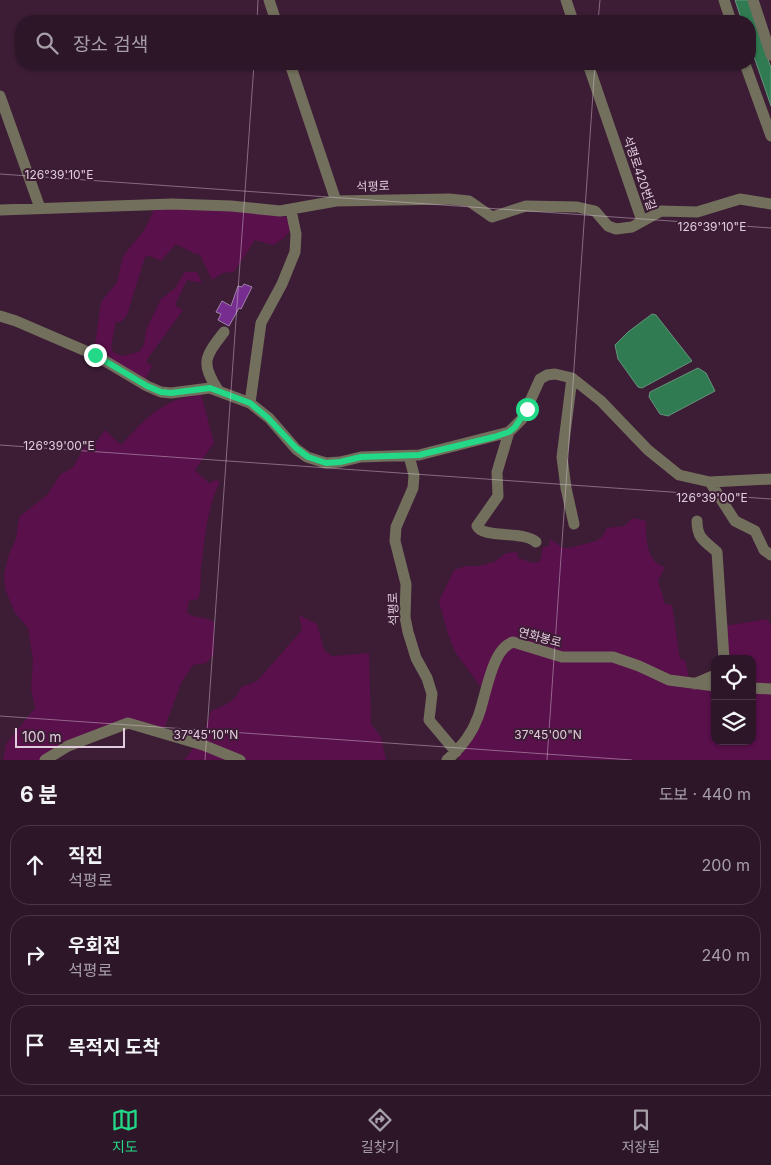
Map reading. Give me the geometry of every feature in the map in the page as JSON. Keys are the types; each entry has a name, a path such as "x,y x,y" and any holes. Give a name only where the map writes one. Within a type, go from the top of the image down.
{"street":[{"path":"269,0 274,15"},
{"path":"566,0 571,15"},
{"path":"724,0 729,15"},
{"path":"753,0 771,55"},
{"path":"292,70 336,201"},
{"name":"석평로420번길","path":"590,70 642,221 662,211 697,212 740,200 771,204"},
{"path":"747,70 771,136"},
{"path":"0,96 40,208"},
{"name":"석평로","path":"0,210 190,204 291,210 336,201 459,199 468,201 492,217 526,206 577,207 595,212 608,226 616,229 632,227 642,221"},
{"path":"250,403 261,323 282,284 295,252 296,234 291,210"},
{"path":"0,316 95,355 147,386 161,392 171,393 210,388 250,403 268,418 296,448 317,461 340,462 361,457 410,456 509,432"},
{"path":"218,390 206,370 205,362 224,332"},
{"path":"536,542 524,536 483,532 477,526 498,496 497,472 509,432 522,419 540,379 546,375 555,374 572,378 601,401 669,469 692,479 710,482 771,479"},
{"path":"572,378 562,457 566,488 574,524"},
{"name":"석평로","path":"410,456 413,488 396,527 395,541 406,584 406,625 416,658 427,678 432,694 431,724 456,752"},
{"path":"710,482 735,521 755,531 764,550 771,555"},
{"path":"697,521 698,536 718,555 717,575 724,655"},
{"name":"연화봉로","path":"447,760 468,739 478,717 496,660 508,644 518,643 562,657 614,657 669,680 711,686"},
{"path":"694,684 711,677"},
{"path":"756,688 771,689"},
{"path":"45,760 68,746 110,728 128,723 203,745 240,760"}],"shaded area":[{"path":"735,0 748,0 753,15 740,15"},
{"path":"756,24 771,68 771,106 756,62"},
{"path":"155,207 246,212 288,217 292,228 284,238 273,245 255,240 234,272 223,273 212,280 200,255 176,244 161,261 150,256 145,257 127,315 121,322 116,322 111,346 113,352 122,356 139,352 144,344 146,330 161,299 175,288 185,272 197,272 202,283 187,280 175,305 183,310 146,361 152,366 145,380 94,352 101,302 117,282 123,256 145,229"},
{"path":"652,314 656,315 692,361 642,388 638,387 618,359 615,345 628,332"},
{"path":"698,368 706,373 715,391 668,416 660,414 649,397 650,392"},
{"path":"201,394 214,443 195,470 209,483 216,480 220,482 212,502 207,523 198,599 189,601 187,613 214,622 214,654 206,663 193,665 182,681 164,729 133,720 41,760 3,760 6,744 35,708 31,689 33,661 28,628 15,613 5,589 4,574 9,554 16,539 19,517 48,494 60,475 73,467 85,446 97,441 105,430 121,445 147,418 165,405"},
{"path":"633,518 646,521 648,548 654,560 659,565 665,567 658,581 665,604 672,605 680,659 685,660 691,686 711,679 711,745 756,745 756,655 727,655 724,626 767,619 771,626 771,760 460,760 458,757 483,690 455,652 439,601 454,570 466,566 479,566 494,562 506,553 517,552 518,558 533,563 540,561 543,547 549,546 550,539 563,548 569,548 596,541 602,537 607,528 624,526"},
{"path":"299,615 317,624 324,650 332,656 369,653 371,724 381,737 386,760 184,760 203,736 211,711 233,700 241,687 257,681 302,630"}],"building":[{"path":"244,284 252,287 241,309 239,308 229,326 218,320 221,314 216,312 222,301 231,306 238,286 242,287"}],"route":[{"path":"95,355 147,386 161,392 171,393 210,388 250,403 268,418 296,448 308,457 326,463 361,457 405,457 419,455 494,437 509,432 515,427 527,409"}]}
